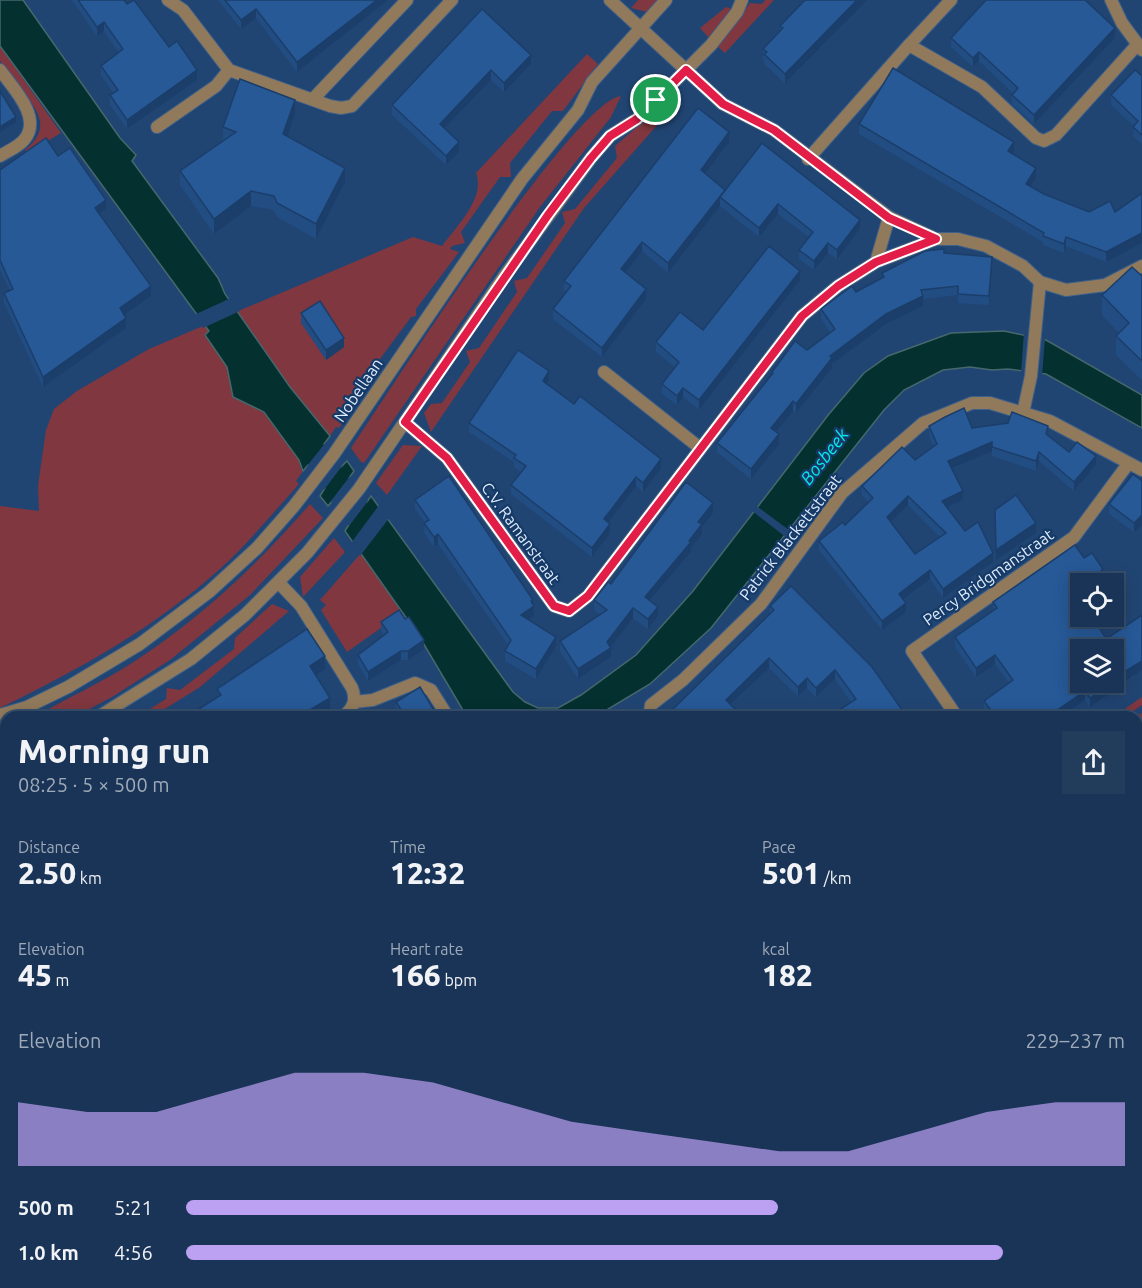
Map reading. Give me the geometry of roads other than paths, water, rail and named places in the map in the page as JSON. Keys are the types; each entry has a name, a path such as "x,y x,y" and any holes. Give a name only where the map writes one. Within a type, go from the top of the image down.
{"street":[{"path":"168,0 183,10 229,70 282,91 341,108 352,105 452,0"},
{"path":"313,99 407,0"},
{"path":"610,0 723,104 774,130 808,159 889,218 936,239 958,239 986,246 1023,266 1040,282 1066,290 1105,285 1142,266"},
{"name":"Nobellaan","path":"14,711 27,707 102,669 177,618 257,548 316,479 334,454 522,179 578,110 592,82 666,0"},
{"path":"108,711 191,659 279,583 359,489 548,215 591,158 610,136 637,119 686,70 716,38 742,0"},
{"path":"808,159 951,0"},
{"path":"909,45 982,87 1036,138 1044,141 1056,135 1140,48 1111,0"},
{"path":"0,70 24,104 31,124 23,142 0,156"},
{"path":"157,127 216,86 229,70"},
{"path":"876,262 889,218"},
{"name":"C.V. Ramanstraat","path":"405,422 447,458 554,606 569,611 588,596 802,316 838,286 876,262 936,239"},
{"path":"1023,413 1031,376 1040,282"},
{"path":"604,372 699,448"},
{"name":"Patrick Blackettstraat","path":"650,711 651,705 683,680 761,604 842,493 923,423 972,403 990,403 1050,421 1142,470"},
{"name":"Percy Bridgmanstraat","path":"953,711 912,651 1074,537 1128,464"},
{"path":"279,583 301,606 352,688 354,702 350,711"},
{"path":"354,702 373,700 415,683 431,690 444,711"}],"water":[{"name":"Bosbeek","path":"0,0 23,0 120,138 136,155 132,161 218,278 225,294 290,387 330,436 324,444 341,467 347,461 354,471 349,478 367,502 371,496 513,692 525,702 538,708 558,708 581,695 636,655 693,591 829,414 864,373 888,356 951,333 1004,331 1046,340 1142,395 1142,428 1046,374 970,367 943,370 904,390 884,410 711,628 650,684 605,711 463,711 419,636 345,531 350,523 333,500 328,506 320,496 325,488 308,465 303,471 299,460 264,412 233,397 227,367 205,335 209,331 0,46"}]}
